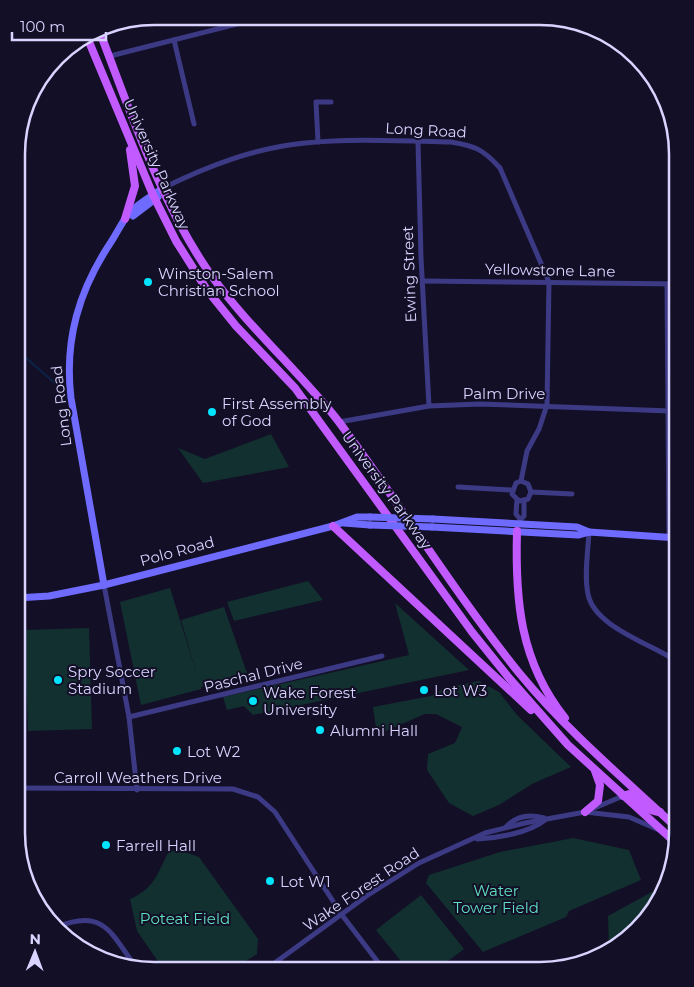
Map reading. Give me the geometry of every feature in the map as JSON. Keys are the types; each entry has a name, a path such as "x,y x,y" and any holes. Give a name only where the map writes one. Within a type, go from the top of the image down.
{"main road":[{"name":"University Parkway","path":"102,36 169,205 210,274 235,306 339,422 487,631 522,676 567,727 669,820"},
{"name":"University Parkway","path":"89,42 154,198 176,241 207,290 236,326 295,388 472,632 557,734 669,837"},
{"path":"125,219 135,186 130,138"},
{"name":"Long Road","path":"117,232 163,188"},
{"name":"Long Road","path":"104,585 71,398 69,353 73,326 85,289 125,219 154,198"},
{"name":"Polo Road","path":"25,598 49,596 104,585 333,526 357,517 517,531 578,535 589,532 669,538"},
{"name":"Polo Road","path":"344,523 370,525 520,521 578,527 589,532"},
{"path":"506,522 517,531 516,596 529,652 552,701 588,746"},
{"path":"333,526 557,734"},
{"path":"585,812 595,805 600,793 600,785 595,769"},
{"path":"623,796 633,795 652,812 660,812"}],"street":[{"path":"110,56 233,25"},
{"path":"174,40 194,124"},
{"path":"318,142 316,102 331,102"},
{"name":"Long Road","path":"163,188 218,163 248,154 284,146 318,142 451,142 474,146 487,153 500,168 549,282 546,405 539,429 527,451 521,481"},
{"name":"Ewing Street","path":"418,142 422,281 429,406"},
{"name":"Yellowstone Lane","path":"422,281 667,284"},
{"path":"667,284 669,369"},
{"name":"Palm Drive","path":"339,422 429,406 546,405 669,411"},
{"path":"521,481 528,484 531,492 528,499 517,499 512,494 516,483 521,481"},
{"path":"458,487 512,490"},
{"path":"531,492 572,494"},
{"path":"517,499 516,514 520,521 524,516 524,500"},
{"path":"589,532 587,593 593,606 606,621 669,657"},
{"path":"104,585 129,717 137,790"},
{"name":"Paschal Drive","path":"129,717 382,656"},
{"name":"Carroll Weathers Drive","path":"25,788 234,789 258,797 275,812 342,915"},
{"name":"Wake Forest Road","path":"276,962 426,859 485,834 504,828 585,812 623,796"},
{"name":"Wake Forest Road","path":"585,812 629,817 664,833"},
{"name":"Wake Forest Road","path":"476,839 527,828 547,819"},
{"path":"342,915 378,962"},
{"path":"63,924 73,920 91,919 111,933 131,960"}],"green space":[{"path":"271,434 289,467 203,483 178,448 205,459"},
{"path":"308,581 323,600 234,621 227,602"},
{"path":"170,588 198,678 181,620 224,607 247,673 201,687 201,689 141,705 120,602"},
{"path":"395,603 469,670 253,715 244,706 227,710 223,697 409,655"},
{"name":"Spry Soccer Stadium","path":"89,628 92,729 28,731 25,630"},
{"path":"479,681 499,692 517,715 571,767 532,784 499,805 473,816 449,803 427,770 428,754 455,743 462,727 436,714 425,714 381,733 376,728 373,707 431,696 444,688"},
{"name":"Water Tower Field","path":"573,838 629,850 641,880 569,911 566,917 483,952 426,883 429,875 500,852"},
{"name":"Poteat Field","path":"169,851 182,851 199,857 258,939 257,954 244,962 158,962 137,931 130,899 145,890 158,873"},
{"path":"656,890 637,918 609,942 608,916"},
{"path":"421,895 464,949 447,962 402,962 376,930"}],"waterway":[{"path":"25,357 57,385"}],"place":[{"name":"Winston-Salem Christian School","path":"148,282"},
{"name":"First Assembly of God","path":"212,412"},
{"name":"Spry Soccer Stadium","path":"58,680"},
{"name":"Lot W3","path":"424,690"},
{"name":"Wake Forest University","path":"253,701"},
{"name":"Alumni Hall","path":"320,730"},
{"name":"Lot W2","path":"177,751"},
{"name":"Farrell Hall","path":"106,845"},
{"name":"Lot W1","path":"270,881"}]}
